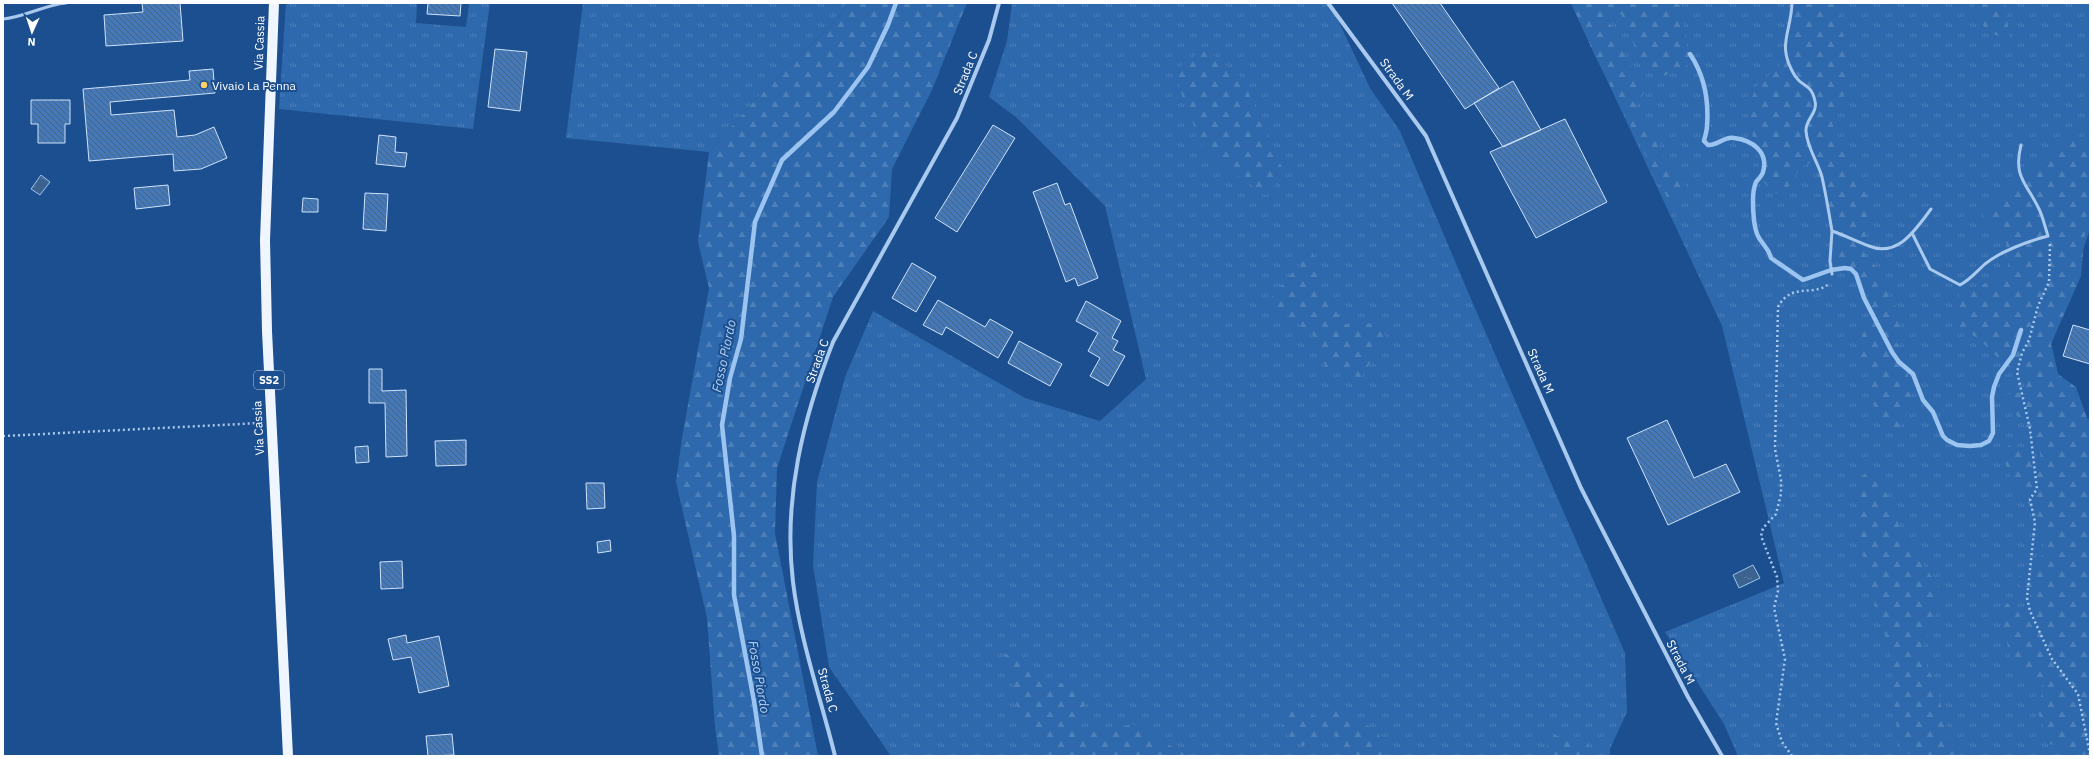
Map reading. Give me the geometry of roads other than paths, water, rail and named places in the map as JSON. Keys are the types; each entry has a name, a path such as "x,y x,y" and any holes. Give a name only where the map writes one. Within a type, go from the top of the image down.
{"main road":[{"name":"Via Cassia","path":"274,3 265,240 270,423 288,756"}],"street":[{"name":"Strada C","path":"835,756 799,618 793,583 790,544 790,509 799,453 825,363 833,342 957,118 989,40 999,3"},
{"name":"Strada M","path":"1328,3 1426,136 1581,488 1688,697 1722,756"}],"lane":[{"path":"3,19 24,15 50,5 66,3"},
{"path":"1792,3 1792,14 1785,37 1785,56 1797,78 1812,90 1816,103 1814,114 1807,124 1806,130 1808,142 1821,176 1832,231 1832,274"},
{"path":"1912,234 1930,269 1960,286 1971,279 1986,263 2030,241 2048,236 2040,210 2022,181 2018,166 2021,145"},
{"path":"1832,231 1852,238 1869,247 1887,250 1902,243 1912,234 1931,209"}],"water":[{"path":"41,175 50,182 40,195 31,189"},
{"path":"1753,565 1760,578 1739,588 1733,575"}],"waterway":[{"name":"Fosso Piordo","path":"762,756 754,701 734,595 734,536 722,425 730,378 741,339 755,222 782,160 834,112 868,67 888,25 896,3"},
{"path":"1690,54 1699,70 1706,97 1707,128 1704,141 1708,145 1712,145 1727,138 1741,139 1758,148 1764,159 1763,172 1756,182 1754,189 1753,213 1757,234 1771,258 1803,280 1831,270 1845,268 1851,269 1856,274 1864,298 1892,352 1899,362 1913,374 1923,400 1933,412 1943,436 1947,440 1957,445 1970,446 1981,445 1989,441 1993,433 1992,397 1994,387 1999,374 2013,355 2021,330"}],"place":[{"name":"Vivaio La Penna","path":"204,85"}]}
